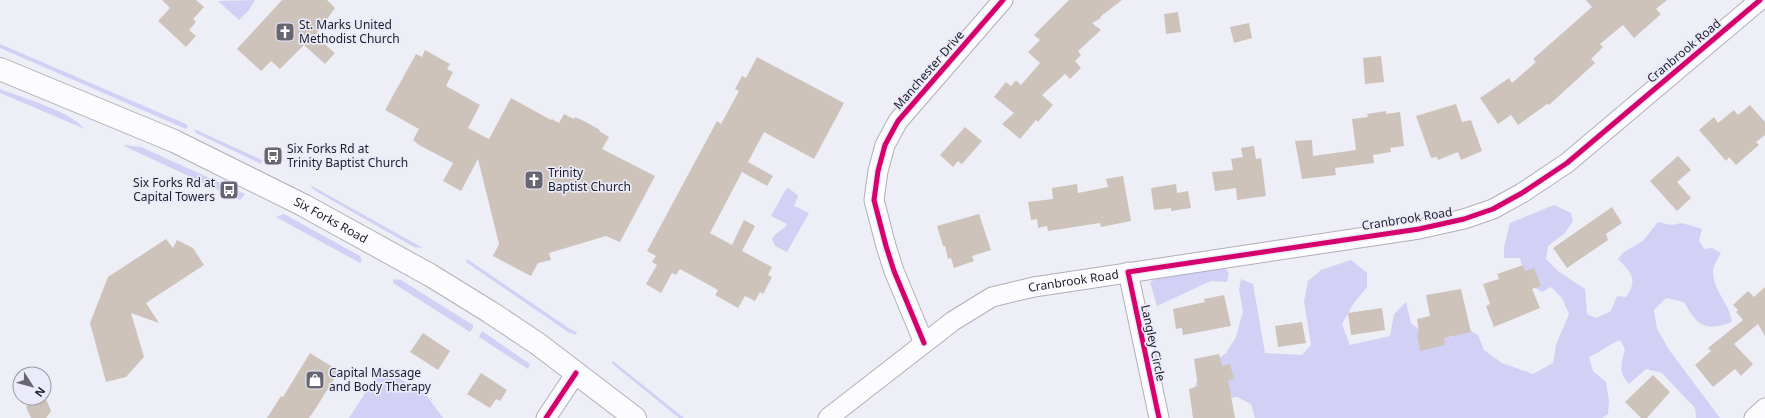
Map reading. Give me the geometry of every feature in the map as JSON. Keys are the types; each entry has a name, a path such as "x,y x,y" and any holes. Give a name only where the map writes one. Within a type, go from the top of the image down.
{"main road":[{"name":"Six Forks Road","path":"0,69 174,141 291,198 430,275 538,344 635,418"}],"street":[{"name":"Manchester Drive","path":"924,343 894,271 886,246 874,200 878,172 885,145 898,121 1003,0"},
{"name":"Cranbrook Road","path":"828,418 953,321 992,297 1034,287 1128,272 1419,229 1459,221 1493,209 1522,193 1567,163 1760,0"},
{"name":"Langley Circle","path":"1128,272 1158,418"},
{"path":"546,418 576,372"},
{"path":"1754,418 1765,408"}],"shaded area":[{"path":"255,0 249,10 239,20 218,1"},
{"path":"0,44 186,124 188,127 186,129 0,48"},
{"path":"0,89 69,116 85,129 0,93"},
{"path":"194,129 262,160 261,164 196,133"},
{"path":"124,146 141,147 245,194 240,200"},
{"path":"310,185 423,248 414,247 314,190"},
{"path":"789,188 798,196 794,206 809,213 787,252 775,246 772,239 787,224 771,216 786,189"},
{"path":"1554,205 1571,213 1573,221 1565,233 1548,246 1546,259 1558,271 1585,289 1587,314 1596,318 1611,311 1617,296 1626,297 1630,291 1632,286 1632,277 1627,268 1618,259 1624,252 1643,241 1658,222 1671,225 1682,223 1702,229 1699,241 1704,249 1712,248 1721,253 1714,267 1714,278 1718,291 1731,315 1732,322 1715,326 1703,325 1693,317 1684,302 1666,298 1654,310 1657,329 1670,351 1720,418 1696,418 1695,408 1662,373 1646,369 1629,384 1623,376 1621,368 1625,349 1620,340 1589,357 1593,371 1606,382 1609,401 1608,414 1602,418 1255,418 1251,404 1237,397 1216,400 1194,390 1199,374 1226,353 1236,337 1243,311 1239,290 1241,279 1253,284 1265,353 1302,355 1311,345 1304,301 1308,281 1321,270 1351,260 1367,273 1367,287 1354,303 1342,324 1350,345 1390,336 1394,314 1406,302 1411,323 1424,333 1451,337 1466,328 1478,335 1484,350 1502,363 1533,374 1553,363 1556,345 1569,314 1562,298 1551,287 1542,292 1533,286 1525,274 1520,258 1504,258 1504,247 1510,223"},
{"path":"284,214 360,256 362,261 360,263 276,217"},
{"path":"467,259 570,329 577,332 576,335 568,332 466,262"},
{"path":"1224,267 1229,273 1227,282 1211,281 1157,306 1150,282 1171,271"},
{"path":"393,279 401,280 473,325 473,328 470,332 393,283"},
{"path":"482,331 530,364 528,369 479,337"},
{"path":"613,361 684,418 679,418 615,366 612,363"},
{"path":"382,367 427,396 443,418 349,418"}],"building":[{"path":"162,0 196,0 204,7 193,19 196,22 189,30 196,36 186,47 158,21 170,8"},
{"name":"St. Marks United Methodist Church","path":"282,0 327,0 335,8 315,36 335,53 325,64 304,45 280,69 271,61 261,71 237,49"},
{"path":"1069,0 1122,0 1100,17 1101,18 1092,23 1101,30 1078,51 1081,55 1075,61 1081,68 1070,79 1065,74 1042,95 1053,105 1038,122 1036,120 1020,139 1002,124 1014,113 994,97 1006,82 1011,86 1016,80 1021,85 1040,63 1028,52 1040,40 1034,35"},
{"path":"1586,0 1667,0 1656,9 1661,14 1634,38 1623,25 1600,44 1603,47 1591,59 1595,63 1549,105 1547,104 1518,125 1511,115 1498,124 1480,98 1509,78 1512,83 1536,62 1533,59 1592,7"},
{"path":"1178,12 1181,32 1166,34 1164,14"},
{"path":"1249,23 1252,38 1234,43 1230,27"},
{"path":"425,50 450,64 447,69 453,72 446,86 480,105 468,128 489,139 511,98 559,123 564,114 574,119 575,117 582,120 609,137 602,149 655,176 620,242 606,236 549,253 551,260 538,263 531,276 493,256 499,244 478,159 461,191 443,181 453,163 419,145 413,140 419,129 385,110 416,54 422,57"},
{"path":"1381,56 1384,82 1365,84 1363,58"},
{"path":"757,57 844,103 814,159 764,132 748,162 773,176 767,186 742,172 710,233 732,245 744,220 755,226 742,251 772,267 768,275 772,277 763,294 760,292 755,301 745,296 738,308 715,295 718,290 680,269 676,275 672,273 661,293 646,284 657,265 652,262 656,256 647,251 717,121 721,124 739,91 735,89 742,76 746,78"},
{"path":"1456,104 1462,122 1471,120 1482,151 1461,160 1458,152 1438,160 1437,157 1431,158 1416,116"},
{"path":"1750,105 1765,122 1765,135 1756,142 1759,145 1736,165 1729,157 1726,161 1699,130 1714,117 1718,123 1734,110 1738,115"},
{"path":"1386,111 1386,114 1400,112 1404,146 1390,148 1391,152 1373,155 1374,163 1335,168 1336,175 1302,179 1295,141 1312,140 1313,156 1356,150 1352,119 1368,117 1367,114"},
{"path":"965,127 982,141 962,164 958,161 953,167 940,155"},
{"path":"1254,146 1256,159 1261,158 1266,196 1237,200 1236,188 1215,191 1212,172 1233,170 1231,159 1243,157 1241,148"},
{"path":"1678,156 1691,170 1677,182 1691,198 1677,211 1650,181"},
{"path":"1123,176 1131,221 1101,227 1100,223 1048,231 1047,226 1038,228 1037,219 1031,220 1028,202 1053,199 1052,188 1077,184 1078,193 1108,187 1106,179"},
{"path":"1176,184 1177,193 1188,191 1191,208 1171,211 1171,208 1154,210 1151,188"},
{"path":"1612,207 1622,223 1606,234 1608,240 1567,268 1553,248"},
{"path":"979,214 991,250 972,256 974,261 954,268 951,258 948,259 945,246 943,246 937,226"},
{"path":"166,239 173,248 177,240 193,248 204,265 146,303 159,323 131,313 144,357 126,377 106,382 90,323 108,277"},
{"path":"1523,265 1525,271 1534,268 1541,286 1532,289 1540,308 1494,327 1486,306 1490,304 1483,284 1499,279 1497,274"},
{"path":"1765,287 1765,336 1758,324 1734,344 1753,364 1741,376 1735,369 1713,387 1695,365 1711,351 1708,348 1743,320 1736,312 1738,310 1733,305 1748,291 1754,297"},
{"path":"1461,289 1471,332 1444,338 1445,345 1420,351 1417,333 1419,333 1417,319 1430,316 1426,295"},
{"path":"1224,295 1231,326 1183,335 1182,328 1176,329 1173,309 1205,302 1204,299"},
{"path":"1382,308 1385,330 1351,335 1348,313"},
{"path":"1302,322 1306,343 1278,347 1275,326"},
{"path":"423,333 450,351 438,370 410,352"},
{"path":"310,353 339,371 316,408 309,418 267,418 281,396 283,397"},
{"path":"1219,354 1222,366 1230,364 1234,379 1228,380 1235,418 1193,418 1189,389 1198,386 1194,359"},
{"path":"481,373 507,390 500,401 496,399 490,408 467,394"},
{"path":"1653,375 1670,392 1647,418 1641,418 1625,402"},
{"path":"49,406 51,411 46,418 31,418 26,407"}],"cycle path":[{"path":"924,343 894,271 886,246 874,200 878,171 885,145 898,121 1003,0"},
{"path":"1159,418 1128,272 1419,229 1464,219 1493,209 1522,193 1567,163 1760,0"},
{"path":"546,418 576,373"}],"place":[{"name":"St. Marks United Methodist Church","path":"285,32"},
{"name":"Six Forks Rd at Trinity Baptist Church","path":"273,156"},
{"name":"Trinity Baptist Church","path":"534,180"},
{"name":"Six Forks Rd at Capital Towers","path":"229,190"},
{"name":"Capital Massage and Body Therapy","path":"315,380"}]}
